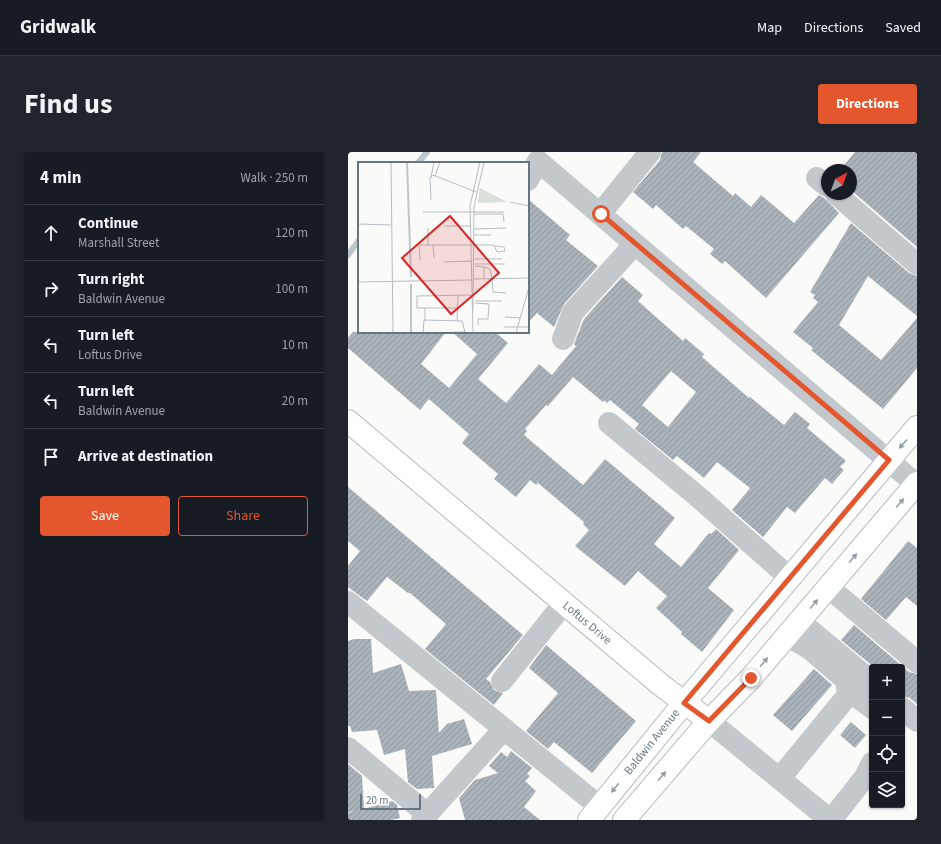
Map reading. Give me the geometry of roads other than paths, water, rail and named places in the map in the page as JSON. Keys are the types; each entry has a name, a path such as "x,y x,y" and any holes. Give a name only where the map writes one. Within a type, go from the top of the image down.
{"main road":[{"name":"Loftus Drive","path":"348,421 684,703 709,721"},
{"name":"Baldwin Avenue","path":"594,814 684,703 917,427"},
{"path":"624,820 709,721 751,678 917,484"}],"street":[{"path":"600,214 650,152"},
{"path":"529,178 538,162 917,484"},
{"path":"843,200 917,264"},
{"path":"563,339 573,312 635,244"},
{"path":"609,424 696,495 790,578"},
{"path":"828,587 917,662"},
{"path":"348,602 504,729 594,814"},
{"path":"502,681 564,603"},
{"path":"793,628 869,680"},
{"path":"780,778 848,695 846,680 810,649 793,628"},
{"path":"848,690 869,706"},
{"path":"905,711 917,721"},
{"name":"Loftus Drive","path":"709,721 830,820"},
{"path":"348,748 425,817 504,729"},
{"path":"830,820 865,777 869,768"}],"waterway":[{"path":"419,162 427,152"},
{"path":"348,255 358,241"}]}
